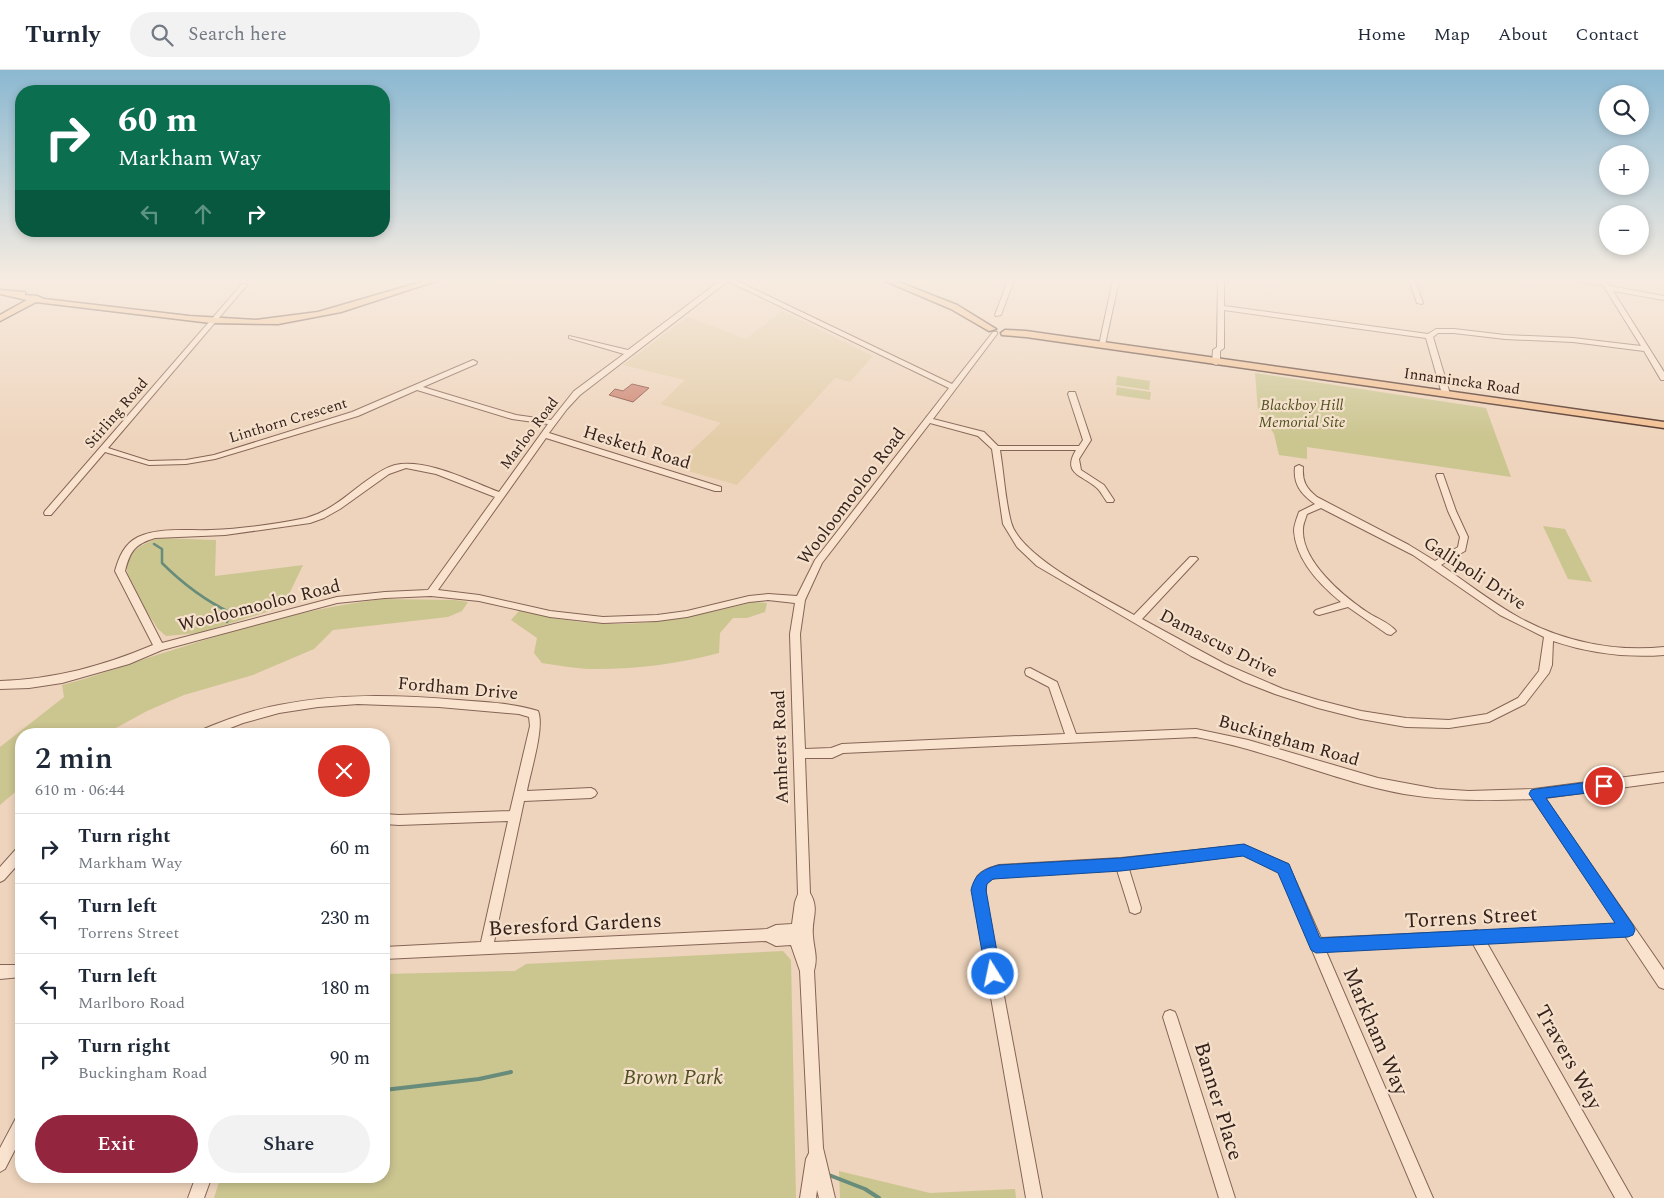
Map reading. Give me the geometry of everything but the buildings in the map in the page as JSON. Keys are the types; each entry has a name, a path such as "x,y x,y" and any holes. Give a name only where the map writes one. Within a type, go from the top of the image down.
{"main road":[{"name":"Innamincka Road","path":"1012,333 1644,423 1664,424"}],"street":[{"name":"Stirling Road","path":"48,513 203,333"},
{"name":"Marloo Road","path":"431,593 499,495 546,435 552,422 578,393 656,333"},
{"path":"840,333 953,387"},
{"name":"Wooloomooloo Road","path":"0,685 30,684 62,679 117,664 159,647 337,600 431,593 479,598 550,614 603,620 657,618 687,614 768,596 800,600 818,562 995,333"},
{"path":"1102,345 1105,333"},
{"path":"1220,362 1223,350 1220,348 1221,333"},
{"path":"1404,333 1429,336 1434,333"},
{"path":"1468,333 1505,337 1573,340 1644,349"},
{"path":"1634,333 1664,378"},
{"path":"1429,336 1446,394"},
{"path":"571,337 630,353"},
{"name":"Linthorn Crescent","path":"103,449 150,463 186,462 214,457 355,414 473,362"},
{"path":"416,387 515,417 552,422"},
{"path":"1072,394 1087,440 1075,459 1077,471 1101,487 1110,500"},
{"path":"928,420 981,434 996,448 1082,448"},
{"name":"Hesketh Road","path":"546,435 718,489"},
{"name":"Damascus Drive","path":"996,448 1007,524 1020,545 1040,564 1218,665 1276,691 1350,713 1433,724 1463,723 1482,719 1514,707 1530,694 1545,671 1549,636"},
{"path":"159,647 120,571 124,556 131,547 146,537 169,532 219,533 313,520 330,512 384,474 403,466 420,468 499,495"},
{"name":"Gallipoli Drive","path":"1299,467 1298,479 1304,489 1322,504 1434,565 1495,608 1549,636 1610,650 1634,653 1664,651"},
{"path":"1434,565 1462,549 1464,536 1452,512 1440,476"},
{"path":"1322,504 1303,512 1299,520 1302,549 1314,568 1348,604 1391,631"},
{"path":"1136,619 1193,559"},
{"name":"Amherst Road","path":"800,600 796,634 804,894 809,902 810,909 801,934 811,952 807,971 815,1148 808,1198"},
{"path":"1319,612 1348,604"},
{"path":"1030,672 1053,685 1072,738"},
{"name":"Fordham Drive","path":"218,728 232,722 314,702 414,699 528,711 534,714 536,720 486,948"},
{"name":"Buckingham Road","path":"801,750 832,753 842,750 1196,733 1223,737 1356,778 1405,789 1450,795 1536,794 1664,777"},
{"path":"520,796 591,793"},
{"path":"1536,794 1664,982"},
{"path":"390,819 515,816"},
{"name":"Markham Way","path":"1034,1198 980,900 980,881 988,874 999,871 1121,864 1244,850 1284,868 1424,1198"},
{"path":"0,876 15,859"},
{"path":"1121,864 1135,908"},
{"name":"Torrens Street","path":"1316,945 1628,930"},
{"name":"Beresford Gardens","path":"390,953 768,935 776,940 801,934"},
{"name":"Travers Way","path":"1476,936 1624,1198"},
{"path":"0,972 15,971"},
{"name":"Banner Place","path":"1170,1016 1227,1198"},
{"path":"1,1161 15,1134"},
{"name":"Amherst Road","path":"815,1148 827,1198"},
{"path":"196,1198 201,1183"}],"shaded area":[{"path":"667,333 729,333 746,339 754,333 826,333 873,356 850,382 835,378 737,485 674,467 721,423 660,404 685,380 623,365"}],"green space":[{"name":"Blackboy Hill Memorial Site","path":"1255,373 1486,408 1511,477 1307,447 1307,459 1279,455 1274,434 1258,410"},
{"path":"1117,376 1150,381 1149,390 1116,385"},
{"path":"1117,387 1151,392 1150,400 1116,395"},
{"path":"1543,526 1565,529 1592,582 1568,579"},
{"path":"158,538 216,540 215,576 303,565 283,607 199,633 166,636 158,629 140,601 129,579 127,569 128,559 134,551"},
{"path":"383,599 455,600 468,602 462,611 448,617 333,630 314,649 253,675 184,695 147,711 116,728 24,728 64,697 62,685 270,621"},
{"path":"753,602 767,603 765,612 747,618 733,618 720,633 719,653 671,663 637,667 588,669 542,663 534,653 537,638 511,620 520,610 581,622 609,624 665,621"},
{"path":"15,735 15,792 0,805 0,747"},
{"name":"Brown Park","path":"783,951 791,960 796,1198 214,1198 219,1183 390,1183 390,974 515,971 526,964"},
{"path":"839,1171 930,1193 1015,1189 1016,1198 840,1198"}],"waterway":[{"path":"154,544 162,549 162,563 178,578 203,597 231,613 227,622"},
{"path":"390,1089 479,1079 511,1072"},
{"path":"829,1175 865,1189 879,1198"}],"route":[{"path":"993,974 979,890 980,881 988,874 999,871 1121,864 1244,850 1284,868 1316,945 1628,930 1536,794 1604,786"}]}
